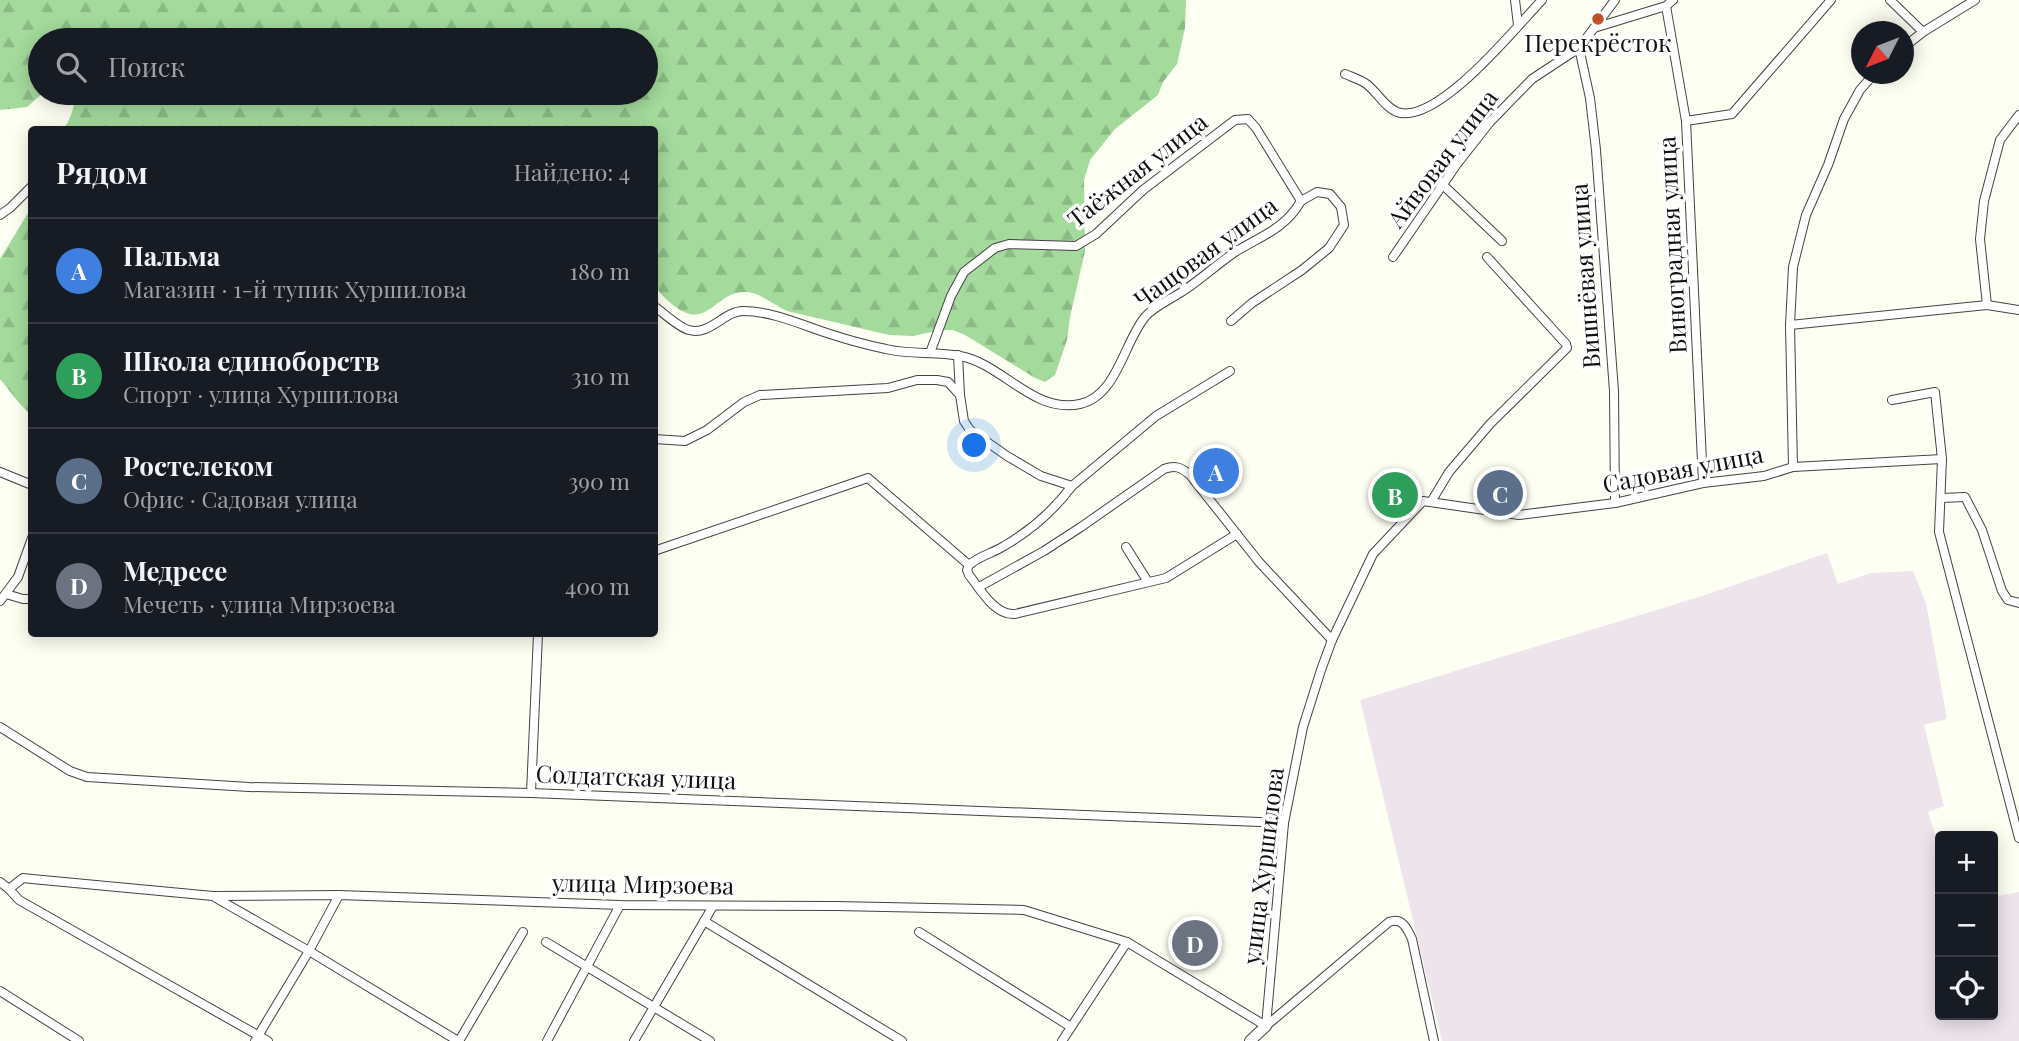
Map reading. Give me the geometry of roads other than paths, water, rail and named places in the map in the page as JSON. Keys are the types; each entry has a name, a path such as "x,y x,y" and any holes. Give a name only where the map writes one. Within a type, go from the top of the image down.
{"street":[{"path":"1514,0 1518,25"},
{"path":"1345,74 1365,83 1395,112 1410,114 1460,86 1542,0"},
{"name":"Айвовая улица","path":"1393,257 1490,122 1532,79 1579,48 1615,0"},
{"path":"1686,121 1732,114 1831,0"},
{"path":"1890,0 1923,32"},
{"path":"1914,39 1975,0"},
{"path":"1594,28 1670,3"},
{"name":"Виноградная улица","path":"1670,3 1686,121 1703,483"},
{"name":"Вишнёвая улица","path":"1579,48 1590,98 1596,150 1614,391 1615,503"},
{"path":"1793,467 1790,325 1793,267 1806,215 1844,119 1865,84"},
{"path":"1987,305 1980,239 1984,201 2000,140 2019,115"},
{"name":"Таёжная улица","path":"930,353 951,296 964,272 995,248 1009,244 1076,246 1096,234 1143,191 1235,120 1248,119 1256,128 1301,201"},
{"path":"1443,185 1502,241"},
{"path":"0,215 28,190"},
{"path":"1231,321 1329,248 1344,225 1341,207 1330,194 1317,192 1301,201"},
{"name":"Чащовая улица","path":"658,309 688,330 701,331 740,311 780,317 890,350 958,355 978,360 1040,400 1067,406 1084,404 1095,397 1113,377 1145,316 1236,252 1276,230 1294,214 1301,201"},
{"path":"1431,502 1449,471 1490,424 1567,348 1487,257"},
{"path":"1790,325 1987,305 2019,310"},
{"path":"958,355 964,421 970,430 1041,476 1072,486"},
{"path":"1230,370 1156,416 1072,486 1059,503 1027,530 969,565 967,570 1000,611 1007,615 1166,578 1237,534"},
{"path":"658,439 685,441 707,430 744,402 760,396 887,388 917,380 937,380 948,383 961,396"},
{"path":"1892,400 1935,392 1942,459 1939,533 2019,838"},
{"name":"Садовая улица","path":"1431,502 1519,515 1615,503 1703,483 1765,476 1793,467 1942,459"},
{"path":"979,587 1054,545 1172,466 1182,468 1190,475 1259,562 1332,640"},
{"path":"0,472 28,483"},
{"path":"658,550 868,478 969,565"},
{"path":"1941,498 1965,497 1982,530 2003,592 2008,600 2019,603"},
{"name":"улица Хуршилова","path":"1266,1026 1284,823 1303,727 1332,640 1373,554 1423,501 1431,502"},
{"path":"1126,547 1148,582"},
{"path":"0,601 18,577 28,549"},
{"path":"6,594 28,599"},
{"path":"531,793 538,637"},
{"name":"Солдатская улица","path":"0,727 70,771 87,778 249,787 531,793 1284,823"},
{"name":"улица Мирзоева","path":"9,889 23,878 213,896 339,895 620,905 1024,910 1127,942 1266,1026"},
{"path":"0,882 19,900 257,1038 268,1041"},
{"path":"257,1038 339,895"},
{"path":"213,896 458,1041 523,932"},
{"path":"547,1041 620,905"},
{"path":"634,1041 713,906"},
{"path":"1250,1041 1394,920 1407,927 1412,939 1434,1041"},
{"path":"704,921 902,1041"},
{"path":"919,932 1071,1027"},
{"path":"546,942 710,1041"},
{"path":"1062,1041 1127,942"},
{"path":"0,991 79,1041"}],"place":[{"name":"Перекрёсток","path":"1598,19"},
{"name":"Пальма","path":"1216,471"},
{"name":"Ростелеком","path":"1500,493"},
{"name":"Школа единоборств","path":"1395,495"},
{"name":"Медресе","path":"1195,943"}]}
